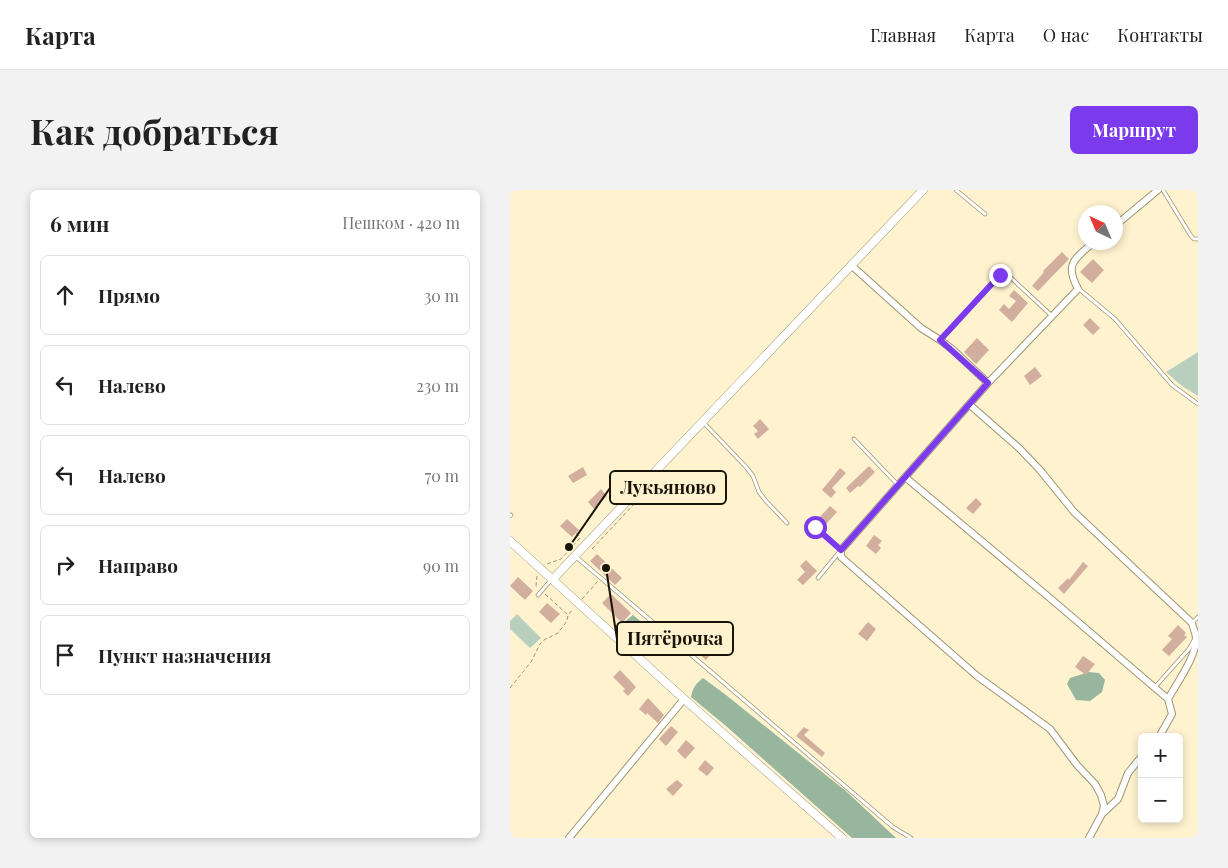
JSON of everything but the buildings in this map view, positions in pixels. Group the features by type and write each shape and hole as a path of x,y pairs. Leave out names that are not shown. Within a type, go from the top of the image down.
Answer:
{"street":[{"path":"553,579 923,190"},
{"path":"1123,219 1158,190"},
{"path":"1085,250 1073,260 1071,266 1072,278 1078,289 988,383 841,550 841,557 976,676 1050,729 1077,765 1095,784 1101,795 1104,806 1102,814 1089,838"},
{"path":"851,266 921,328 940,340 988,383"},
{"path":"970,405 1020,448 1074,512 1192,624 1196,636 1196,644 1189,662 1168,699"},
{"path":"905,477 1168,699 1172,714 1161,733"},
{"path":"510,541 580,601 684,699 842,838"},
{"path":"569,838 684,699"},
{"path":"1102,814 1118,799 1128,773 1138,761"}],"lane":[{"path":"956,190 985,214"},
{"path":"1163,190 1191,236 1194,239 1198,239"},
{"path":"940,340 1000,275 1008,275 1052,316"},
{"path":"1078,289 1115,319 1172,385 1198,404"},
{"path":"702,422 746,467 753,476 759,492 788,523"},
{"path":"854,439 898,485"},
{"path":"815,527 841,550 818,578"},
{"path":"575,555 893,827 911,838"},
{"path":"538,595 553,579"},
{"path":"1192,624 1198,617"},
{"path":"1154,687 1189,649 1196,636"}],"path":[{"path":"576,533 580,538"},
{"path":"510,688 531,662 540,644 558,633 568,621 568,615 602,578"}],"green space":[{"path":"1198,352 1198,396 1182,386 1166,372"},
{"path":"517,614 541,638 530,648 510,629 510,621"},
{"path":"633,615 661,640 658,647 652,650 627,632 623,623"},
{"path":"1089,672 1099,673 1105,680 1102,692 1090,701 1076,700 1067,684 1070,678"},
{"path":"703,678 847,792 896,838 852,838 691,697 695,686"}],"place":[{"name":"Лукьяново","path":"569,547"},
{"name":"Пятёрочка","path":"606,568"}],"route":[{"path":"815,527 841,550 988,383 940,340 1000,275"}]}
